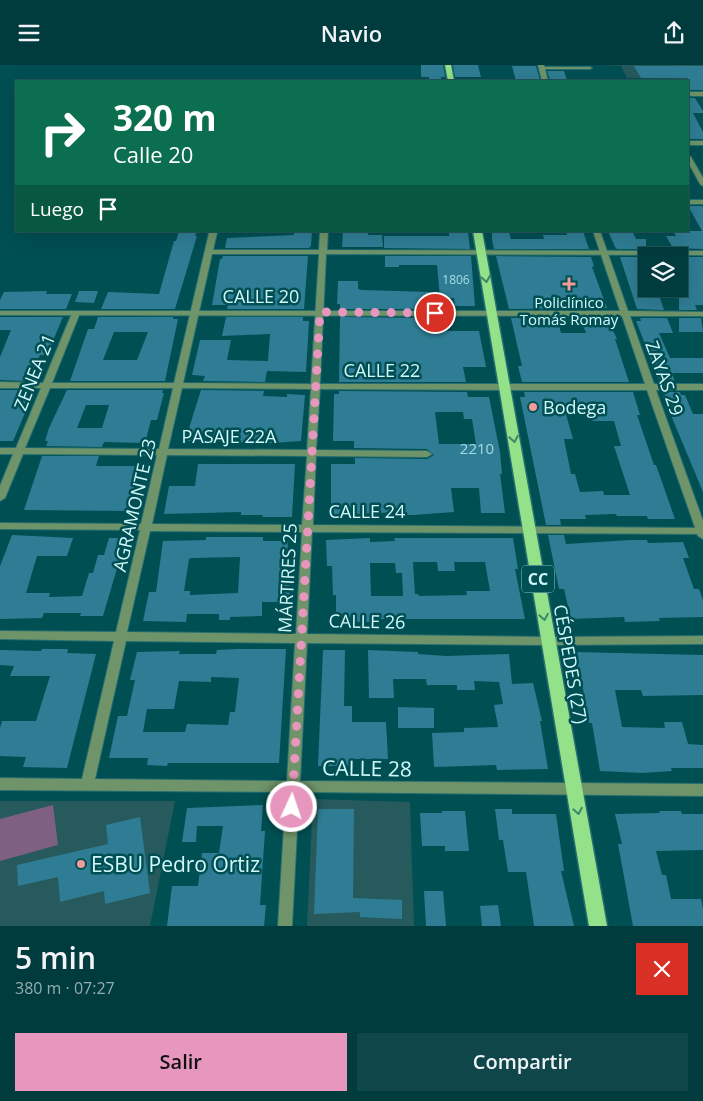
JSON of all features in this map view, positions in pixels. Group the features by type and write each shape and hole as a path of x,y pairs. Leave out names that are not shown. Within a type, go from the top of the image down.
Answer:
{"main road":[{"path":"448,65 451,80"},
{"name":"CÉSPEDES (27)","path":"478,232 598,926"}],"street":[{"path":"542,66 545,80"},
{"path":"689,94 703,94"},
{"path":"689,143 703,143"},
{"path":"689,159 703,185"},
{"path":"689,202 703,202"},
{"name":"MÁRTIRES 25","path":"285,926 324,232"},
{"name":"ZAYAS 29","path":"596,232 702,533"},
{"name":"AGRAMONTE 23","path":"87,785 213,233"},
{"path":"209,252 703,253"},
{"name":"CALLE 20","path":"0,313 703,314"},
{"name":"ZENEA 21","path":"0,498 76,313"},
{"name":"CALLE 22","path":"0,385 703,387"},
{"name":"PASAJE 22A","path":"0,451 427,454"},
{"name":"CALLE 24","path":"0,526 529,529 702,533"},
{"name":"CALLE 26","path":"0,635 548,641 703,640"},
{"name":"CALLE 28","path":"0,783 703,790"}],"lane":[{"path":"542,66 590,68"}],"shaded area":[{"path":"599,65 703,65 703,79 627,78 621,66"},
{"path":"313,799 410,802 414,926 307,926"},
{"name":"ESBU Pedro Ortiz","path":"0,801 175,801 150,926 0,926"},
{"path":"53,805 58,845 0,861 0,819"}],"building":[{"path":"421,65 443,65 445,77 441,77 441,80 429,80 429,77 421,77"},
{"path":"453,65 478,65 481,77 455,77"},
{"path":"512,66 536,66 540,80 516,80"},
{"path":"634,66 703,66 703,90 689,90 688,78 641,78"},
{"path":"547,71 564,71 567,80 550,80"},
{"path":"689,98 695,98 703,111 703,113 693,113 703,132 703,139 689,139"},
{"path":"689,206 702,206 703,249 672,247 666,236 676,236 674,232 702,231"},
{"path":"179,232 197,232 175,309 101,309 108,292 159,294 174,241 176,241"},
{"path":"294,232 312,232 311,246 309,248 225,248 227,238 294,235"},
{"path":"343,232 368,232 368,235 382,235 383,247 342,247"},
{"path":"449,232 468,232 470,249 384,248 384,236 449,236"},
{"path":"492,232 509,232 511,239 544,239 543,235 567,235 566,232 583,232 589,249 494,249 492,240"},
{"path":"608,232 632,232 636,239 646,239 646,247 617,249"},
{"path":"223,256 308,256 304,309 227,309 228,305 212,305 220,259"},
{"path":"385,256 471,256 475,306 455,306 454,298 440,298 437,265 385,267"},
{"path":"496,256 591,257 594,266 592,267 607,308 509,309"},
{"path":"620,257 638,257 638,297 660,297 664,310 637,309"},
{"path":"688,257 703,257 703,305 695,305 697,310 679,310 679,297 688,297"},
{"path":"338,281 358,281 358,289 362,290 431,292 432,305 428,305 429,309 340,309 340,304 337,304"},
{"path":"47,291 46,294 72,294 66,309 0,309 0,300 4,292"},
{"path":"79,291 98,291 94,303 75,302"},
{"path":"0,317 63,317 47,355 40,355 28,381 0,380 0,357 11,330 0,330"},
{"path":"98,317 173,317 173,319 178,319 165,381 70,381 88,329 94,329","holes":["114,332 148,332 137,360 103,360"]},
{"path":"226,317 303,317 303,321 309,321 306,372 267,371 265,382 203,381 205,376 192,375 200,340 231,340 227,360 268,361 270,334 222,336"},
{"path":"340,317 429,318 431,331 479,331 486,367 463,367 466,382 339,382"},
{"path":"511,318 557,318 561,333 586,333 580,318 607,318 617,339 615,339 629,382 522,382 518,366 522,366"},
{"path":"640,318 667,318 673,333 659,333 670,358 703,358 703,373 672,373 675,382 660,382 636,321 641,321"},
{"path":"679,318 701,318 703,332 679,332"},
{"path":"0,390 25,390 23,393 30,393 25,404 29,404 13,441 0,441"},
{"path":"67,390 163,390 162,393 164,393 157,420 151,420 145,443 104,442 102,447 46,446 48,441 45,441","holes":["86,405 109,405 102,428 77,428"]},
{"path":"201,390 264,391 263,396 287,397 287,394 305,395 301,441 272,443 185,441"},
{"path":"339,391 467,392 468,397 489,397 500,452 502,474 500,474 505,513 481,513 479,488 451,488 454,512 413,515 400,515 400,512 331,515 331,464 355,464 355,458 427,459 434,455 427,449 354,448 354,441 333,441 334,394 339,394","holes":["435,412 463,412 464,419 472,419 476,444 439,444"]},
{"path":"524,392 633,392 640,415 637,415 675,519 648,519 647,516 617,516 616,514 585,515 586,519 560,519 561,525 546,525 520,397 525,397","holes":["589,410 592,421 614,421 621,446 614,446 630,495 604,495 603,491 580,492 575,474 571,474 564,439 573,439 565,411"]},
{"path":"664,392 680,392 681,395 685,395 693,414 703,414 703,492 663,396 665,396"},
{"path":"42,456 99,456 96,466 140,466 129,511 24,510"},
{"path":"198,464 295,464 292,517 241,515 241,512 164,514 169,486 195,486"},
{"path":"12,535 73,538 67,556 37,556 26,593 50,593 49,597 82,596 89,573 93,573 98,555 104,555 109,538 126,538 103,616 80,616 81,613 44,613 42,618 0,619 0,566"},
{"path":"548,535 564,535 566,544 630,540 647,540 648,543 683,542 689,558 683,558 694,589 699,589 703,600 703,617 659,618 660,621 625,622 624,617 571,619 564,589 559,589"},
{"path":"206,537 263,537 263,541 288,541 286,572 289,572 290,602 262,602 262,616 230,617 230,620 219,620 219,614 187,614 186,622 143,621 149,592 156,592 163,541 206,540","holes":["240,557 238,593 190,595 190,591 184,591 189,559"]},
{"path":"370,538 370,542 395,541 394,538 513,538 518,569 515,569 525,619 373,619 373,622 356,622 356,617 336,617 336,595 333,595 332,566 327,566 326,540","holes":["413,562 437,562 438,571 455,571 454,562 485,562 490,591 466,591 467,595 419,596 415,594","370,563 395,563 396,573 402,573 403,596 371,596"]},
{"path":"42,649 68,649 67,653 96,654 67,768 23,767 26,757 0,756 0,728 2,721 36,721 50,676 10,676 14,666 0,665 0,650 41,651"},
{"path":"286,649 279,763 168,763 167,766 147,765 148,758 109,758 118,716 127,716 135,680 130,680 137,652 180,651 179,654 216,654 217,650","holes":["211,677 239,678 235,712 230,712 228,725 187,724 185,732 143,732 147,709 174,709 179,681 211,682"]},
{"path":"323,650 345,650 344,706 352,706 352,722 386,722 388,759 351,759 351,766 318,766"},
{"path":"368,650 418,652 418,654 446,656 509,654 512,684 533,683 542,721 540,721 548,769 497,770 496,765 434,767 432,733 464,732 464,728 498,727 494,705 503,704 499,682 474,681 475,690 457,690 457,685 427,685 426,679 393,679 394,698 369,698"},
{"path":"574,652 703,655 703,695 643,696 641,690 615,690 622,727 665,728 664,722 682,722 688,744 703,745 703,768 671,768 672,771 643,773 600,771 592,723 589,723 581,677 579,677"},
{"path":"398,707 434,708 434,728 398,728"},
{"path":"263,805 261,831 265,831 260,905 266,905 264,926 167,926 172,886 198,886 202,853 219,853 223,826 197,826 196,842 182,842 187,808"},
{"path":"318,809 354,809 353,898 402,900 402,919 360,917 360,912 314,914"},
{"path":"495,809 512,809 512,814 556,814 564,871 561,871 574,926 534,926 526,872 508,872 503,840 499,840"},
{"path":"442,811 465,811 469,851 445,851 445,846 422,846 420,813 442,813"},
{"path":"659,811 703,814 703,850 656,851 662,875 666,875 671,899 701,899 703,926 633,926 618,844 622,844 615,814 660,813"},
{"path":"140,817 150,893 105,904 104,891 60,902 58,877 18,886 17,865 108,844 106,825"},
{"path":"424,891 443,891 446,926 426,926"},
{"path":"498,905 501,926 482,926 480,906"}],"place":[{"name":"Policlínico Tomás Romay","path":"569,284"},
{"name":"Bodega","path":"533,407"},
{"name":"ESBU Pedro Ortiz","path":"81,864"}],"route":[{"path":"292,807 320,312 435,313"}]}
